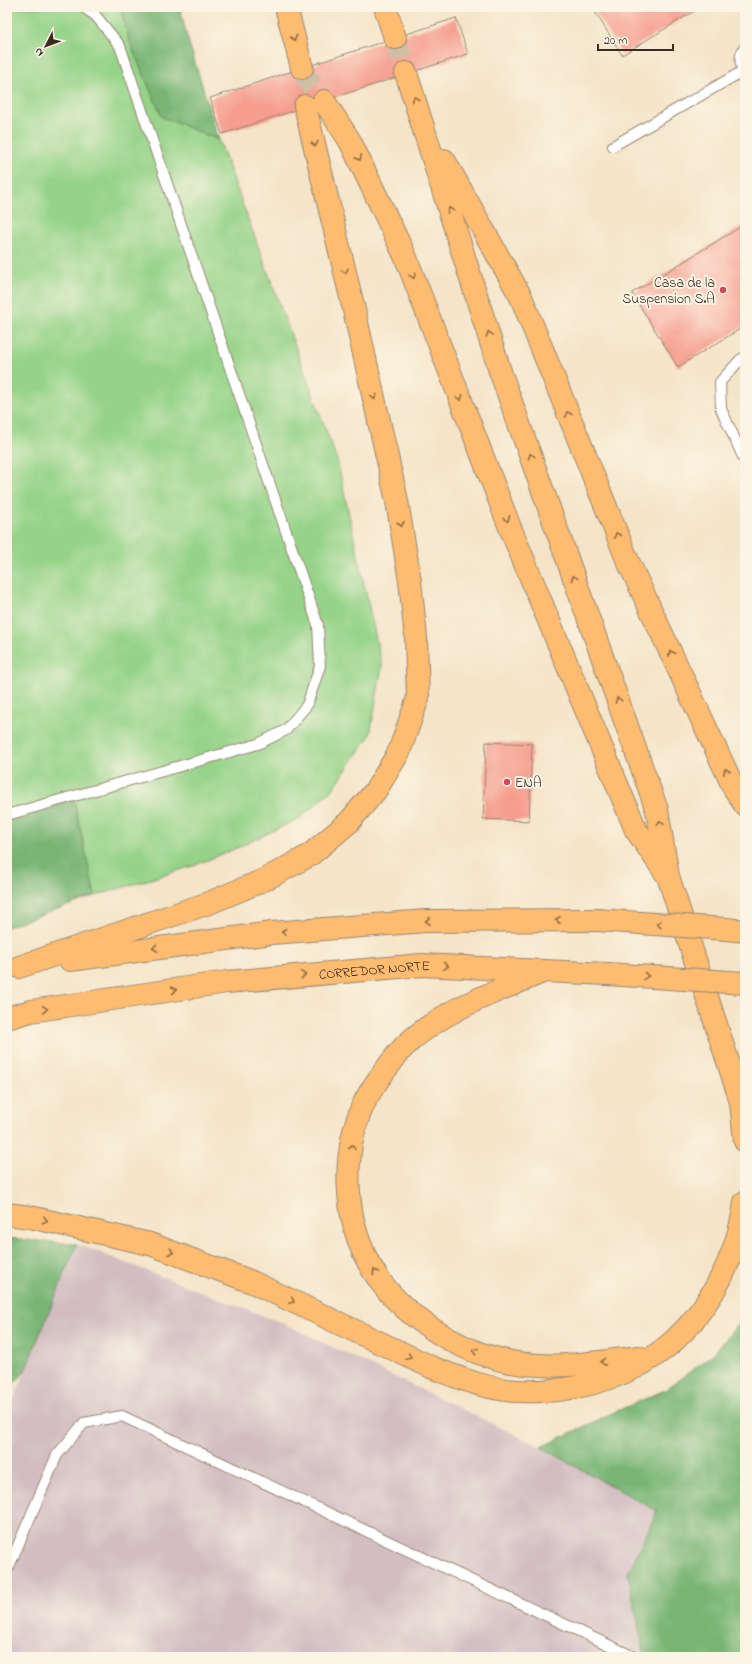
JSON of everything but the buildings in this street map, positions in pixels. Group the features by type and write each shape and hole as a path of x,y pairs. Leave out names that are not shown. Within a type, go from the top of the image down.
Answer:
{"highway":[{"path":"286,7 302,68"},
{"path":"385,7 395,38"},
{"path":"406,74 500,371 657,810 668,876 740,1102 745,1142"},
{"path":"13,968 209,903 264,880 310,855 349,822 376,790 399,752 418,698 416,638 410,581 397,501 355,314 315,104 350,141 406,258 509,525 636,830 668,876"},
{"path":"423,124 521,296 626,559 734,788 745,805"},
{"path":"13,968 272,933 426,921 597,920 735,930"},
{"name":"CORREDOR NORTE","path":"7,1018 31,1011 227,982 422,965 607,974 745,983"},
{"path":"545,971 475,1001 426,1027 407,1044 378,1079 366,1100 351,1148 349,1173 350,1198 355,1227 362,1249 374,1272 389,1292 409,1312 451,1341 477,1352 502,1360 531,1365 558,1366 585,1365 656,1354"},
{"path":"7,1214 30,1217 150,1244 252,1282 431,1367 488,1387 518,1392 545,1391 590,1384 634,1367 656,1354 673,1340 694,1318 711,1295 725,1269 742,1222 745,1202"}],"lane":[{"path":"7,815 258,744 286,730 307,705 320,666 318,625 120,46 96,16 83,7"},
{"path":"613,146 744,72 740,62 741,55 745,47"},
{"path":"745,357 740,360 720,382 721,408 745,461"},
{"path":"7,1571 57,1455 84,1423 122,1416 634,1657"}],"shaded area":[{"path":"77,1244 282,1323 541,1447 657,1511 628,1573 645,1657 7,1657 7,1416"}],"green space":[{"path":"7,7 120,7 130,43 162,117 219,140 337,460 382,666 370,735 333,789 300,818 239,847 193,866 95,896 73,796 7,815"},
{"path":"120,7 180,7 186,33 219,140 162,117 130,43"},
{"path":"73,796 95,896 7,927 7,815"},
{"path":"7,1238 77,1244 24,1373 7,1391"},
{"path":"745,1316 745,1657 645,1657 628,1573 657,1511 541,1447 665,1390 712,1355"}],"tunnel":[{"path":"395,38 406,73"},
{"path":"302,68 307,79 324,101"}],"place":[{"name":"Casa de la Suspension S.A","path":"723,290"},
{"name":"ENA","path":"507,782"}]}
